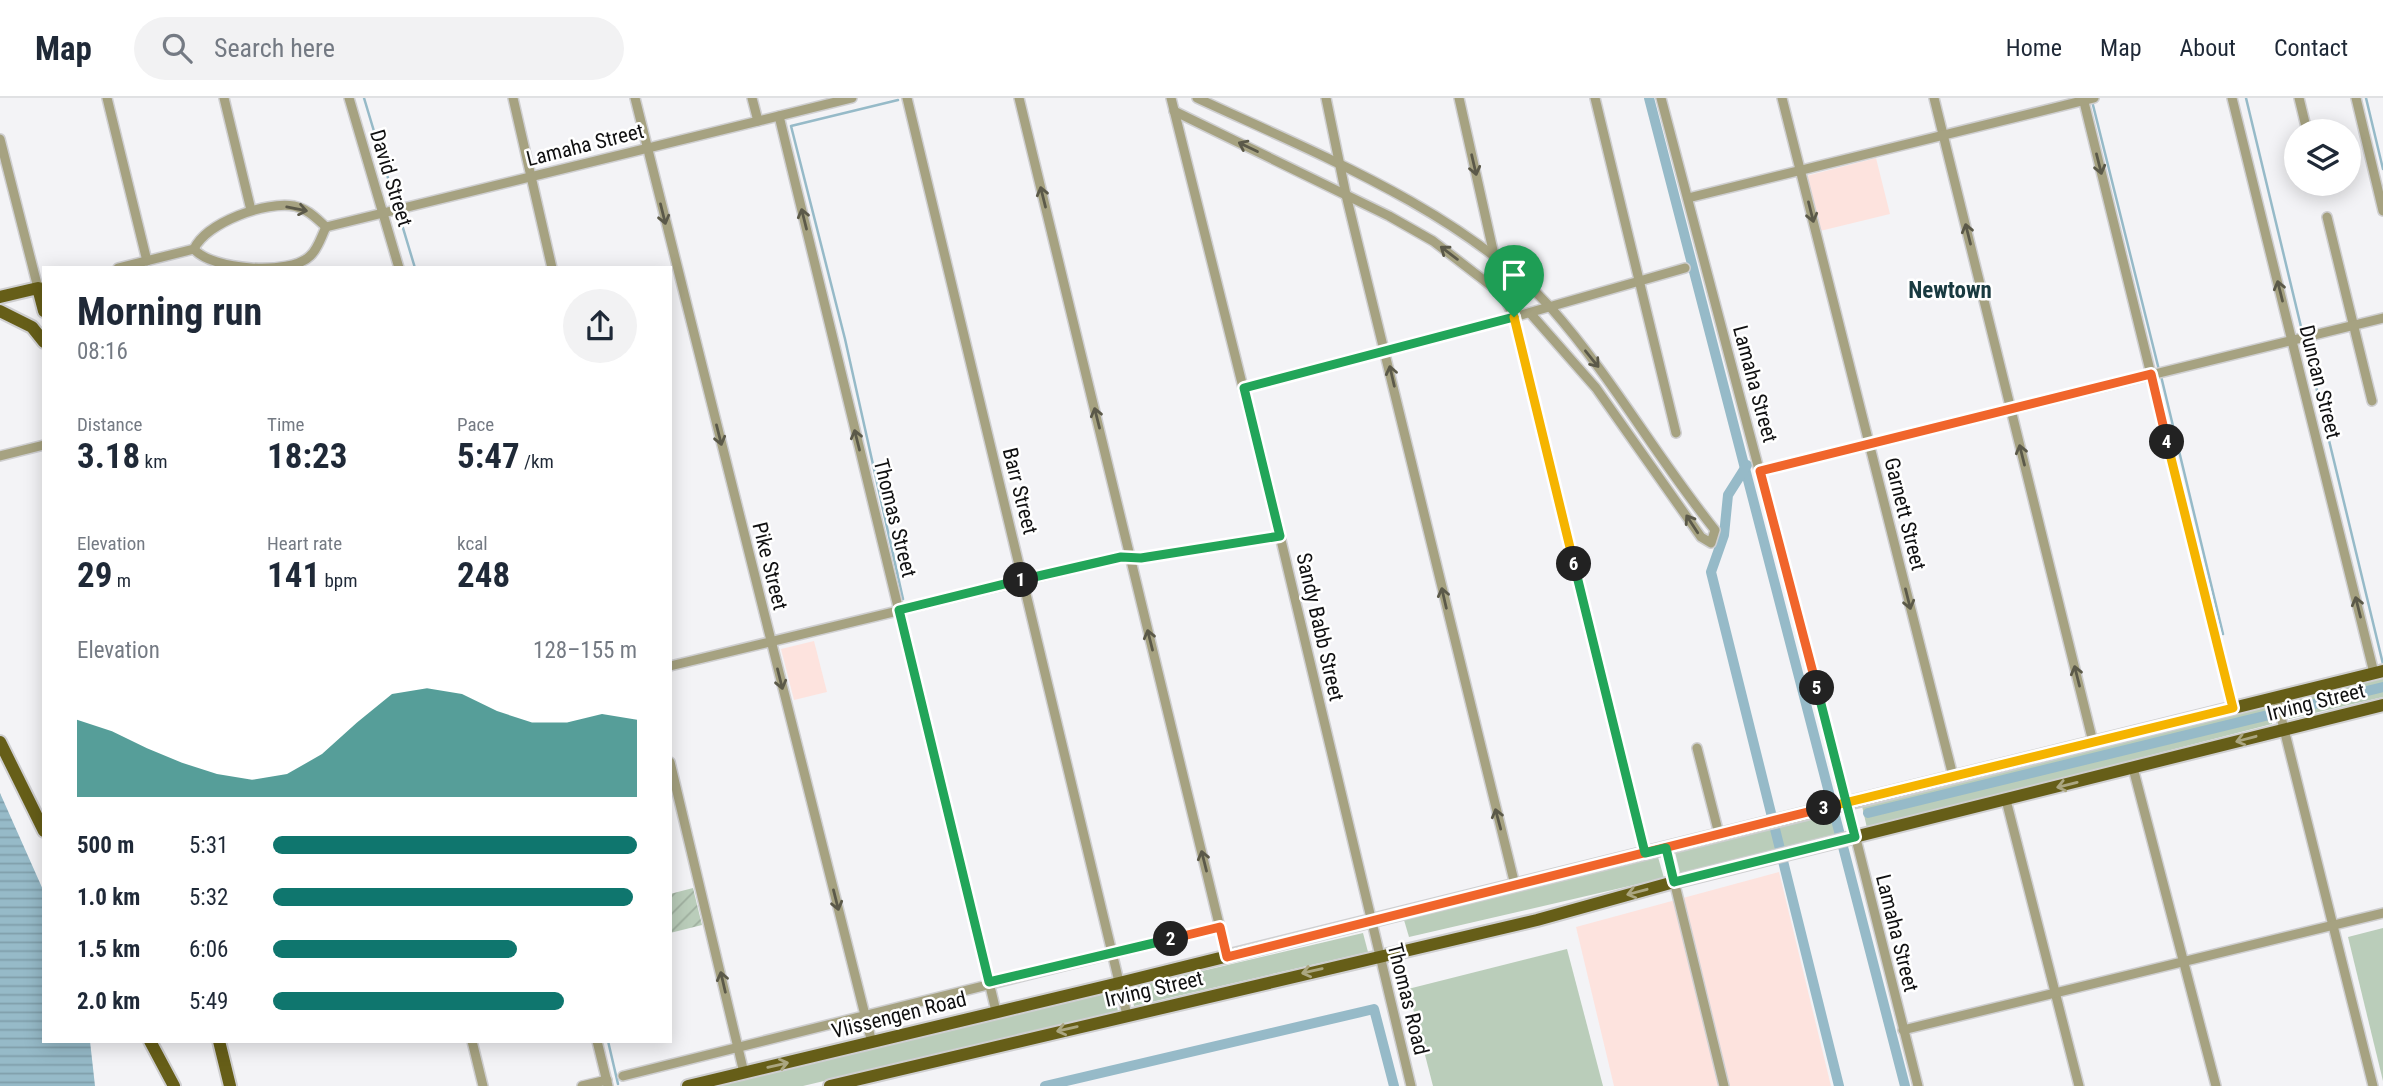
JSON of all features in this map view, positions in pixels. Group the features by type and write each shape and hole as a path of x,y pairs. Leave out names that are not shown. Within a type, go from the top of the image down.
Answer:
{"main road":[{"path":"0,297 41,287"},
{"path":"0,311 32,327 42,340"},
{"name":"Vlissengen Road","path":"688,1086 996,1010 1119,984 2233,708 2277,702 2379,672"},
{"name":"Irving Street","path":"830,1086 1537,920 1674,882 2133,768 2283,726 2383,705"},
{"path":"0,742 42,822"},
{"path":"151,1043 174,1086"},
{"path":"219,1043 230,1086"}],"street":[{"path":"107,98 146,261"},
{"path":"224,98 251,210"},
{"name":"David Street","path":"349,98 398,266"},
{"path":"513,98 552,266"},
{"name":"Pike Street","path":"635,98 872,1042"},
{"path":"752,98 758,121"},
{"name":"Lamaha Street","path":"326,227 852,98"},
{"name":"Barr Street","path":"907,98 1127,1015"},
{"path":"1019,98 1227,957"},
{"name":"Sandy Babb Street","path":"1171,98 1280,536 1370,921"},
{"path":"1197,98 1340,165 1419,206 1495,259 1549,306 1608,378 1715,530 1711,543 1701,537 1596,387 1530,313"},
{"path":"1326,98 1346,195 1515,885"},
{"path":"1458,98 1503,295 1514,317 1645,853"},
{"path":"1595,98 1676,433"},
{"name":"Lamaha Street","path":"1661,98 1847,803 1846,839 1918,1086"},
{"name":"Garnett Street","path":"1782,98 1953,776"},
{"path":"1934,98 2093,742"},
{"path":"1688,198 2094,98"},
{"name":"Duncan Street","path":"2232,98 2379,672"},
{"path":"2299,98 2303,119"},
{"path":"2356,98 2383,211"},
{"path":"2083,99 2233,708"},
{"path":"1174,111 1433,241 1503,295"},
{"name":"Thomas Street","path":"779,116 996,1010"},
{"path":"0,139 41,287"},
{"path":"194,249 199,238 251,210 293,206 308,211 326,227 309,258 284,266"},
{"path":"2328,218 2372,401"},
{"path":"126,266 194,249"},
{"path":"194,249 206,260 221,264 256,266"},
{"path":"1244,388 1530,313 1685,268"},
{"path":"1760,471 2383,318"},
{"path":"1596,387 1608,378"},
{"path":"0,456 42,446"},
{"path":"672,666 1121,557 1280,536"},
{"path":"2277,702 2373,1086"},
{"path":"1697,748 1719,834"},
{"path":"2133,768 2186,961 2216,1086"},
{"path":"672,770 744,1073"},
{"path":"2006,800 2079,1086"},
{"path":"1666,848 1724,1086"},
{"path":"1903,1030 2383,913"},
{"name":"Thomas Road","path":"1370,921 1411,1086"},
{"path":"623,1076 989,982 1220,927"},
{"path":"472,1043 483,1086"},
{"path":"582,1086 607,1083 597,1043"}],"shaded area":[{"path":"1876,158 1890,214 1820,231 1806,176"},
{"path":"814,641 827,692 794,700 781,649"},
{"path":"1779,872 1831,1086 1614,1086 1576,927"}],"green space":[{"path":"2383,678 2383,697 2289,719 2285,702"},
{"path":"2268,706 2272,724 1867,828 1862,806"},
{"path":"1839,812 1843,834 1680,873 1675,852"},
{"path":"1658,857 1664,878 1409,937 1404,920"},
{"path":"693,888 702,925 672,932 672,893"},
{"path":"2383,928 2383,1081 2348,937"},
{"path":"1363,933 1368,952 1134,1006 1130,988"},
{"path":"1567,949 1603,1086 1433,1086 1408,989"},
{"path":"1113,992 1118,1011 803,1086 717,1086"}],"water":[{"path":"0,793 42,888 42,1043 90,1043 95,1086 0,1086"}],"waterway":[{"path":"364,98 414,266"},
{"path":"1649,98 1905,1086"},
{"path":"2246,98 2303,335"},
{"path":"2366,98 2383,169"},
{"path":"898,100 791,126 845,339 903,599"},
{"path":"2092,101 2159,370"},
{"path":"2305,341 2383,664"},
{"path":"2161,376 2223,634"},
{"path":"1747,465 1728,495 1724,535 1711,572 1839,1086"},
{"path":"1868,813 2383,687"},
{"path":"1045,1086 1374,1009 1394,1086"},
{"path":"608,1043 618,1084"}],"district":[{"name":"Newtown","path":"1950,290"}],"route":[{"path":"1514,317 1244,388 1280,536 1141,558 1121,557 899,610 989,982 1220,927 1227,957 1666,848 1783,818 1847,803 2233,708 2151,374 1760,471 1847,803 1855,837 1674,882 1666,848 1645,853 1514,317"}]}
